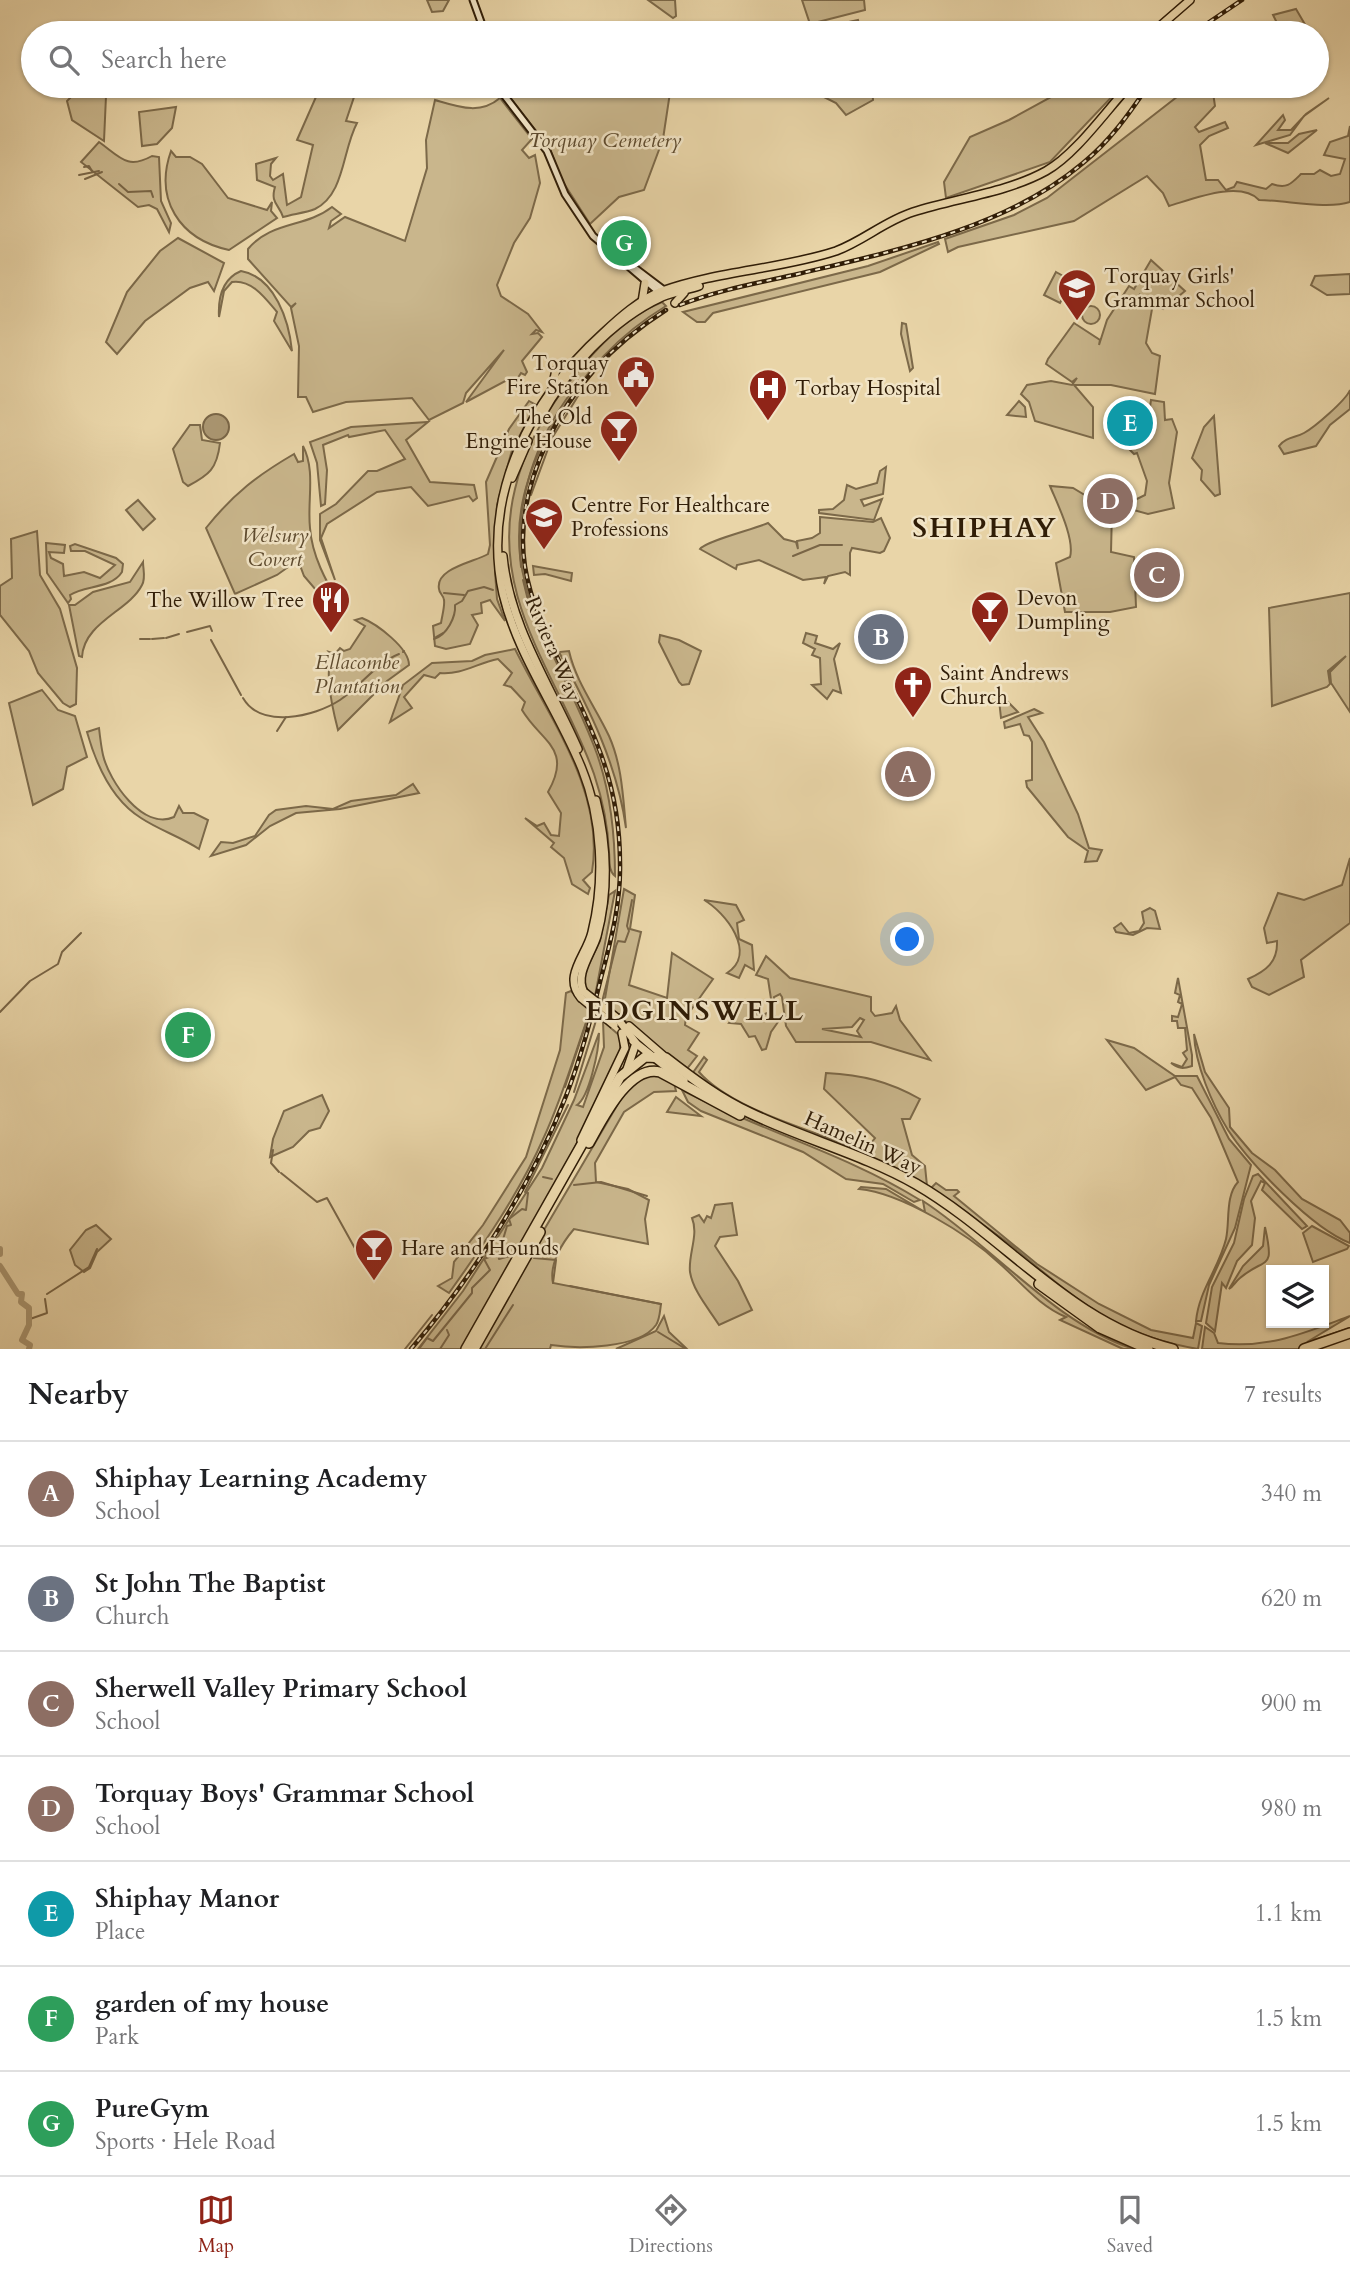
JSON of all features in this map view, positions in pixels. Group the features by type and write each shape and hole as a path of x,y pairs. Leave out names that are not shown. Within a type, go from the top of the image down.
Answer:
{"highway":[{"path":"474,1349 612,1088 627,1069 651,1055 666,1058 678,1076 694,1087"},
{"path":"466,1349 566,1175 633,1077 654,1071 678,1076"},
{"name":"Hamelin Way","path":"694,1087 714,1102 766,1127 863,1164 940,1204 1066,1305 1100,1328 1149,1349"},
{"name":"Hamelin Way","path":"694,1087 753,1115 877,1164 915,1184 966,1216 1087,1312 1122,1332 1173,1349"},
{"path":"1304,1349 1350,1334"},
{"path":"1325,1349 1350,1339"}],"main road":[{"path":"473,0 481,21"},
{"path":"1167,21 1190,0"},
{"path":"506,98 547,151 565,194 586,226 607,251 645,283 664,293 687,290 728,273"},
{"path":"664,293 728,273 834,251 854,244 903,215 1045,172 1066,155 1118,98"},
{"path":"623,263 631,265 664,293"},
{"path":"642,302 645,283"},
{"path":"675,303 687,290"},
{"name":"Riviera Way","path":"575,983 575,968 590,939 598,896 598,842 591,799 582,769 510,616 498,552 500,513 514,458 543,402 585,349 642,302 664,293"},
{"name":"Riviera Way","path":"575,983 596,939 605,894 601,823 587,769 527,642 512,599 504,563 504,519 512,477 543,411 597,345 664,293"},
{"path":"543,402 556,378 556,370"},
{"name":"Riviera Way","path":"513,642 520,648 556,715"},
{"path":"598,896 602,883"},
{"path":"575,983 583,995 636,1043"},
{"path":"576,1159 625,1048 622,1033 615,1022"},
{"path":"615,1022 666,1058"},
{"path":"622,1033 678,1076"},
{"path":"593,1137 627,1069 636,1043"}],"green space":[{"path":"427,0 449,0 443,11 432,12"},
{"path":"648,0 675,0 676,16 673,18"},
{"path":"802,0 864,0 865,10 822,21 809,21"},
{"path":"1296,9 1303,21 1276,21 1273,15"},
{"path":"70,98 106,98 104,141 72,120 67,101"},
{"path":"315,98 354,98 346,121 357,123 338,183 325,202 315,209 283,217 274,200 275,187 257,180 256,164 276,158 271,164 270,176 273,180 283,174 287,205 301,197 313,145 297,140"},
{"path":"500,98 532,139 522,150 529,158 535,155 540,183 530,218 514,243 497,285 501,296 528,314 542,332 536,330 532,334 538,333 542,337 522,361 527,372 525,375 521,373 516,381 507,380 466,402 504,350 466,393 463,403 429,420 412,398 346,402 313,412 306,397 298,397 299,346 291,308 296,303 291,307 248,259 248,249 267,234 322,214 332,207 341,214 331,221 329,228 345,217 405,241 427,168 426,140 435,100 477,108"},
{"name":"Torquay Cemetery","path":"510,98 669,98 663,139 644,190 619,197 590,224 561,179 550,149"},
{"path":"826,98 873,98 846,115 836,103"},
{"path":"1049,98 1111,98 1050,162 946,198 944,182 970,137"},
{"path":"1176,98 1214,98 1215,106 1195,127 1199,132 1225,122 1228,128 1209,136 1200,145 1206,180 1218,180 1226,190 1234,187 1237,182 1266,189 1272,184 1288,185 1301,174 1314,174 1320,170 1331,176 1340,174 1345,159 1324,155 1330,142 1348,136 1350,126 1350,202 1318,205 1259,200 1251,194 1229,191 1169,206 1163,193 1147,176 1074,221 958,247 948,252 945,239 1014,215 1047,198"},
{"path":"176,107 172,128 157,144 142,146 139,112"},
{"path":"1283,115 1285,120 1278,130 1291,130 1304,117 1290,135 1256,145"},
{"path":"1317,130 1288,153 1265,143 1288,143 1299,134"},
{"path":"99,142 118,157 130,162 152,156 159,157 161,201 171,223 169,232 157,209 149,205 138,207 81,162"},
{"path":"171,151 176,157 190,157 202,164 228,198 267,210 272,202 271,211 277,218 229,250 196,237 175,214 169,201 166,185"},
{"path":"178,238 224,263 214,291 208,282 190,288 145,321 117,354 106,342 127,292 160,251"},
{"path":"938,242 939,244 880,272 713,313 705,322 697,322 683,312 868,266"},
{"path":"1151,260 1185,291 1163,309 1139,294 1152,309 1146,343 1152,353 1160,356 1155,394 1111,385 1074,385 1093,407 1093,438 1035,421 1029,402 1021,394 1027,385 1051,381 1072,385 1077,378 1072,382 1046,364 1048,359 1074,323 1100,340 1099,345 1107,320 1129,286 1134,289"},
{"path":"241,271 253,275 271,291 284,314 292,351 274,321 277,312 258,291 246,284 232,282 224,291 219,317 222,290 229,279"},
{"path":"1056,272 1072,281 1060,303 1044,295"},
{"path":"1350,274 1350,294 1327,295 1311,285 1315,276"},
{"path":"662,302 666,306 632,330 602,357 565,405 531,471 521,514 520,553 527,589 540,626 594,746 604,777 613,826 615,876 610,868 606,822 594,774 531,636 519,601 511,566 509,529 515,489 524,461 535,434 558,397 598,349 622,326"},
{"path":"1087,306 1095,306 1100,315 1098,322 1087,324 1082,319 1082,311"},
{"path":"902,323 906,324 913,368 910,371 901,334"},
{"path":"1350,390 1350,409 1330,425 1316,446 1284,454 1279,446 1282,443 1315,425 1337,406"},
{"path":"1151,400 1164,402 1165,420 1172,419 1177,432 1169,483 1174,508 1148,514 1119,506 1112,511 1111,552 1134,557 1136,607 1110,612 1065,612 1056,563 1070,557 1071,549 1064,521 1050,486 1073,488 1093,500 1114,497 1129,503 1145,495 1147,481 1137,453 1134,454 1128,448 1140,446 1142,440 1145,441"},
{"path":"529,401 536,405 512,450 497,505 495,572 497,599 505,621 490,600 481,603 482,613 472,615 478,625 470,644 446,649 435,646 433,626 441,623 444,605 439,582 449,571 488,554 490,545 486,482 509,429"},
{"path":"1019,401 1025,407 1026,417 1007,415"},
{"path":"1214,416 1220,494 1215,496 1201,480 1202,470 1192,458 1204,427"},
{"path":"428,422 406,440 430,482 474,485 477,498 473,501 469,496 428,506 411,487 377,492 327,524 321,538 335,580 320,540 320,514 336,504 368,471 377,471 405,459 385,430 349,437 348,435 323,445 327,470 325,504 321,506 317,463 310,442 351,427"},
{"path":"190,425 200,425 202,440 220,443 217,459 211,470 188,486 183,482 173,449"},
{"name":"Welsury Covert","path":"303,446 309,466 311,538 325,577 340,605 331,616 334,611 304,576 298,560 277,575 235,594 206,528 237,495 269,470 294,454 298,462 303,461"},
{"path":"886,467 883,494 861,500 864,506 882,499 874,520 819,513 819,510 833,509 844,500 847,485 856,489 877,483 880,471"},
{"path":"138,500 155,519 143,530 126,510"},
{"path":"820,517 873,522 881,518 890,538 884,551 880,553 852,548 850,575 845,572 828,576 824,584 826,577 803,580 759,560 737,565 736,569 700,549 711,542 768,523 784,539 796,542 798,549 797,541 820,533"},
{"path":"37,531 40,575 60,609 77,668 76,704 70,707 63,703 38,673 29,651 0,615 0,586 12,578 11,539"},
{"path":"46,543 65,545 64,553 49,552 51,558 63,564 64,576 84,572 100,578 115,565 85,551 71,551 70,546 75,544 116,558 123,564 122,572 105,584 70,595 68,603 47,573"},
{"path":"143,562 144,576 136,594 98,626 90,635 82,657 79,656 69,605 75,605 93,592 130,582"},
{"path":"533,566 572,573 571,581 545,574 534,575"},
{"path":"1350,593 1350,712 1331,683 1330,672 1346,656 1328,671 1330,684 1327,687 1272,706 1269,608"},
{"name":"Ellacombe Plantation","path":"362,618 376,625 398,644 408,658 409,665 387,681 338,730 330,690 329,671 332,656 329,652 335,654 340,648 344,651 350,649 365,626 355,620"},
{"path":"806,633 817,636 815,643 833,649 840,643 834,659 841,693 833,690 827,699 812,685 821,684 820,658 812,655 815,649 803,643"},
{"path":"660,635 679,640 701,651 689,684 682,685 679,682 659,642"},
{"path":"515,649 558,729 582,784 594,842 592,872 583,880 590,888 588,894 572,884 564,858 551,847 554,843 525,818 537,826 544,823 551,835 559,836 561,813 548,792 555,777 556,755 552,746 522,710 525,702 511,687 504,685 512,673 498,659 455,672 440,673 435,678 424,675 404,697 412,708 390,722 403,685 432,663 472,661 485,655"},
{"path":"569,651 581,684 604,726 617,758 626,828 609,759 559,652"},
{"path":"42,690 58,710 75,716 87,757 67,767 63,789 33,805 9,703"},
{"path":"1003,697 1018,712 1001,718 999,700"},
{"path":"1034,709 1042,713 1028,717 1044,742 1078,814 1089,848 1102,850 1097,861 1085,862 1088,851 1068,837 1027,787 1026,781 1032,780 1032,742 1029,736 1024,735 1020,724 1005,728 1004,722"},
{"path":"99,728 103,755 112,778 139,810 151,817 162,819 174,817 179,806 183,813 194,813 208,820 199,849 148,822 122,801 100,769 87,732"},
{"path":"413,784 419,793 340,809 296,813 270,826 246,845 211,856 221,842 233,843 255,836 269,815 276,810 306,806 333,809 351,801 396,795"},
{"path":"1350,858 1350,923 1301,960 1304,977 1269,995 1252,987 1248,979 1270,965 1277,948 1277,941 1267,943 1264,928 1278,893 1304,900 1342,885"},
{"path":"624,889 635,895 630,929 641,932 629,985 667,998 672,953 713,979 686,1017 685,1025 699,1033 688,1050 697,1056 686,1070 604,1004"},
{"path":"615,891 595,996 585,988 583,976 600,941 609,895"},
{"path":"704,900 736,905 744,920 737,923 739,939 752,945 754,970 745,965 739,978 727,973 736,965 739,944 729,923"},
{"path":"1150,908 1155,911 1160,929 1147,928 1133,935 1116,932 1114,928 1121,923 1129,933 1139,931 1144,923 1142,912"},
{"path":"766,956 790,978 871,997 871,1011 875,1016 892,1013 896,1006 900,1020 930,1060 871,1042 796,1042 786,1026 782,997 780,994 774,997 774,1001 771,999 768,979 756,975","holes":["860,1018 864,1020 857,1031 861,1037 822,1029 852,1027"]},
{"path":"1178,978 1192,1055 1192,1066 1184,1068 1171,1063 1182,1067 1187,1059 1183,1053 1187,1050 1185,1028 1178,1028 1177,1021 1172,1021 1172,1016 1178,1017 1182,1004 1178,1002 1180,995 1175,993"},
{"path":"571,991 590,1011 551,1122 513,1198 449,1293 438,1286 452,1278 454,1262 483,1225 526,1157 560,1050 566,993"},
{"path":"745,1001 760,1016 772,1011 778,1022 771,1032 766,1049 762,1050 755,1036 749,1037 741,1024 729,1023"},
{"path":"603,1021 620,1036 620,1052 568,1162 464,1349 418,1349 463,1291 542,1168 574,1100 599,1033 595,1062 586,1093 577,1105 583,1107 604,1047"},
{"path":"1194,1034 1205,1072 1229,1108 1230,1127 1252,1153 1275,1170 1302,1199 1340,1220 1350,1233 1350,1243 1335,1236 1301,1210 1238,1144 1222,1120 1205,1084 1197,1058"},
{"path":"1107,1040 1134,1048 1175,1076 1197,1076 1229,1139 1251,1165 1235,1228 1209,1285 1201,1321 1196,1321 1198,1310 1223,1250 1231,1194 1238,1182 1211,1118 1192,1088 1181,1085 1175,1077 1146,1090"},
{"path":"704,1057 707,1060 699,1072 732,1098 753,1109 864,1152 875,1138 824,1089 826,1073 874,1080 920,1099 910,1119 902,1119 912,1155 925,1166 927,1186 747,1109 692,1074"},
{"path":"657,1074 674,1083 676,1091 654,1092 624,1112 595,1163 596,1182 628,1189 649,1200 645,1219 648,1244 574,1229 558,1254 552,1276 553,1283 661,1304 656,1325 636,1339 607,1345 551,1345 550,1349 474,1349 625,1092 637,1077"},
{"path":"682,1090 862,1169 920,1200 914,1202 883,1184 846,1179 803,1152 701,1111 688,1102"},
{"path":"322,1095 329,1111 320,1128 309,1131 293,1147 270,1157 273,1139 284,1111"},
{"path":"676,1097 701,1116 667,1112"},
{"path":"1258,1174 1307,1226 1302,1229 1262,1190 1265,1183 1261,1181 1251,1201 1255,1218 1252,1245 1237,1261 1226,1288 1222,1283 1215,1331 1206,1323 1212,1287 1234,1243 1244,1199 1253,1176"},
{"path":"936,1183 946,1190 957,1190 959,1192 954,1196 1037,1264 1099,1304 1151,1330 1193,1338 1196,1323 1202,1326 1198,1349 1142,1334 1097,1312 993,1232 930,1189"},
{"path":"859,1189 886,1189 925,1212 923,1201 974,1239 1052,1304 1106,1338 1134,1349 1123,1349 1060,1320 1066,1317 1039,1300 971,1240 914,1207 895,1198"},
{"path":"732,1203 737,1235 720,1237 715,1246 738,1281 752,1310 719,1325 698,1293 690,1272 694,1231 692,1218 699,1215 704,1222 707,1216 711,1218 715,1205"},
{"path":"96,1225 111,1239 97,1252 90,1268 84,1272 75,1265 70,1250 86,1230"},
{"path":"1312,1226 1349,1246 1313,1262 1303,1233"},
{"path":"1265,1227 1269,1251 1266,1261 1249,1271 1229,1289 1243,1266 1263,1246"},
{"path":"664,1316 669,1332 687,1349 616,1349 656,1331"},
{"path":"1350,1316 1307,1342 1350,1328 1350,1331 1299,1349 1202,1349 1205,1327 1214,1333 1218,1343 1254,1344 1317,1328 1329,1328 1329,1324"}],"shaded area":[{"path":"216,414 225,418 229,427 225,436 216,440 207,436 203,427 207,418"}],"waterway":[{"path":"84,167 89,166 92,171"},
{"path":"79,175 99,171"},
{"path":"85,179 102,172"},
{"path":"119,184 128,192 151,191 153,197"},
{"path":"531,495 552,438 583,388"},
{"path":"521,567 521,520 530,474 548,430 573,390"},
{"path":"793,556 820,545 842,545"},
{"path":"523,580 531,612"},
{"path":"434,639 447,630 455,605 462,601 468,591 484,587 493,590"},
{"path":"444,593 464,595"},
{"path":"538,612 551,637"},
{"path":"187,632 210,626 212,631"},
{"path":"436,637 443,633"},
{"path":"166,638 179,634"},
{"path":"152,639 164,638"},
{"path":"140,639 150,639"},
{"path":"211,640 241,695"},
{"path":"243,698 251,708 262,714 275,717 303,715 340,700 383,663 399,654"},
{"path":"277,731 286,717"},
{"path":"602,1002 616,946 618,941 625,942 629,931 627,926 632,900"},
{"path":"0,1012 30,981 58,964 62,952 81,933"},
{"path":"565,1087 590,1012"},
{"path":"574,1092 598,1014"},
{"path":"419,1349 427,1338 433,1341 472,1293 472,1288 490,1270 484,1259 499,1253 507,1226 511,1225 509,1219 522,1209 526,1210 528,1193 525,1192 568,1105"},
{"path":"273,1150 271,1163 279,1172"},
{"path":"281,1173 317,1202 327,1198 357,1252"},
{"path":"543,1177 552,1179"},
{"path":"574,1185 601,1182 647,1196"},
{"path":"0,1249 0,1254"},
{"path":"47,1294 89,1267 97,1249"},
{"path":"498,1254 499,1259 513,1255"},
{"path":"534,1258 556,1260 553,1283"},
{"path":"0,1266 18,1294 22,1294 21,1302 29,1308 29,1325 22,1340 30,1345 29,1349"},
{"path":"570,1286 661,1304"},
{"path":"30,1319 47,1313 45,1299"},
{"path":"485,1349 513,1305"},
{"path":"405,1349 432,1315"},
{"path":"440,1349 449,1335 447,1330"},
{"path":"658,1332 686,1349"}],"railway":[{"path":"1211,21 1242,0"},
{"path":"680,305 723,291 910,246 984,221 1019,205 1083,163 1119,127 1140,98"},
{"path":"411,1349 478,1260 536,1163 576,1067 608,950 620,878 619,833 614,802 597,744 533,598 525,564 523,527 530,487 547,442 569,402 612,351 666,310"}],"place":[{"name":"PureGym","path":"624,243"},
{"name":"Torquay Girls' Grammar School","path":"1077,322"},
{"name":"Torquay Fire Station","path":"636,409"},
{"name":"Torbay Hospital","path":"768,422"},
{"name":"Shiphay Manor","path":"1130,423"},
{"name":"The Old Engine House","path":"619,463"},
{"name":"Torquay Boys' Grammar School","path":"1110,501"},
{"name":"Centre For Healthcare Professions","path":"544,551"},
{"name":"Sherwell Valley Primary School","path":"1157,575"},
{"name":"The Willow Tree","path":"331,634"},
{"name":"St John The Baptist","path":"881,637"},
{"name":"Devon Dumpling","path":"990,644"},
{"name":"Saint Andrews Church","path":"913,719"},
{"name":"Shiphay Learning Academy","path":"908,774"},
{"name":"garden of my house","path":"188,1035"},
{"name":"Hare and Hounds","path":"374,1282"}],"district":[{"name":"SHIPHAY","path":"985,528"},
{"name":"EDGINSWELL","path":"695,1011"}]}
